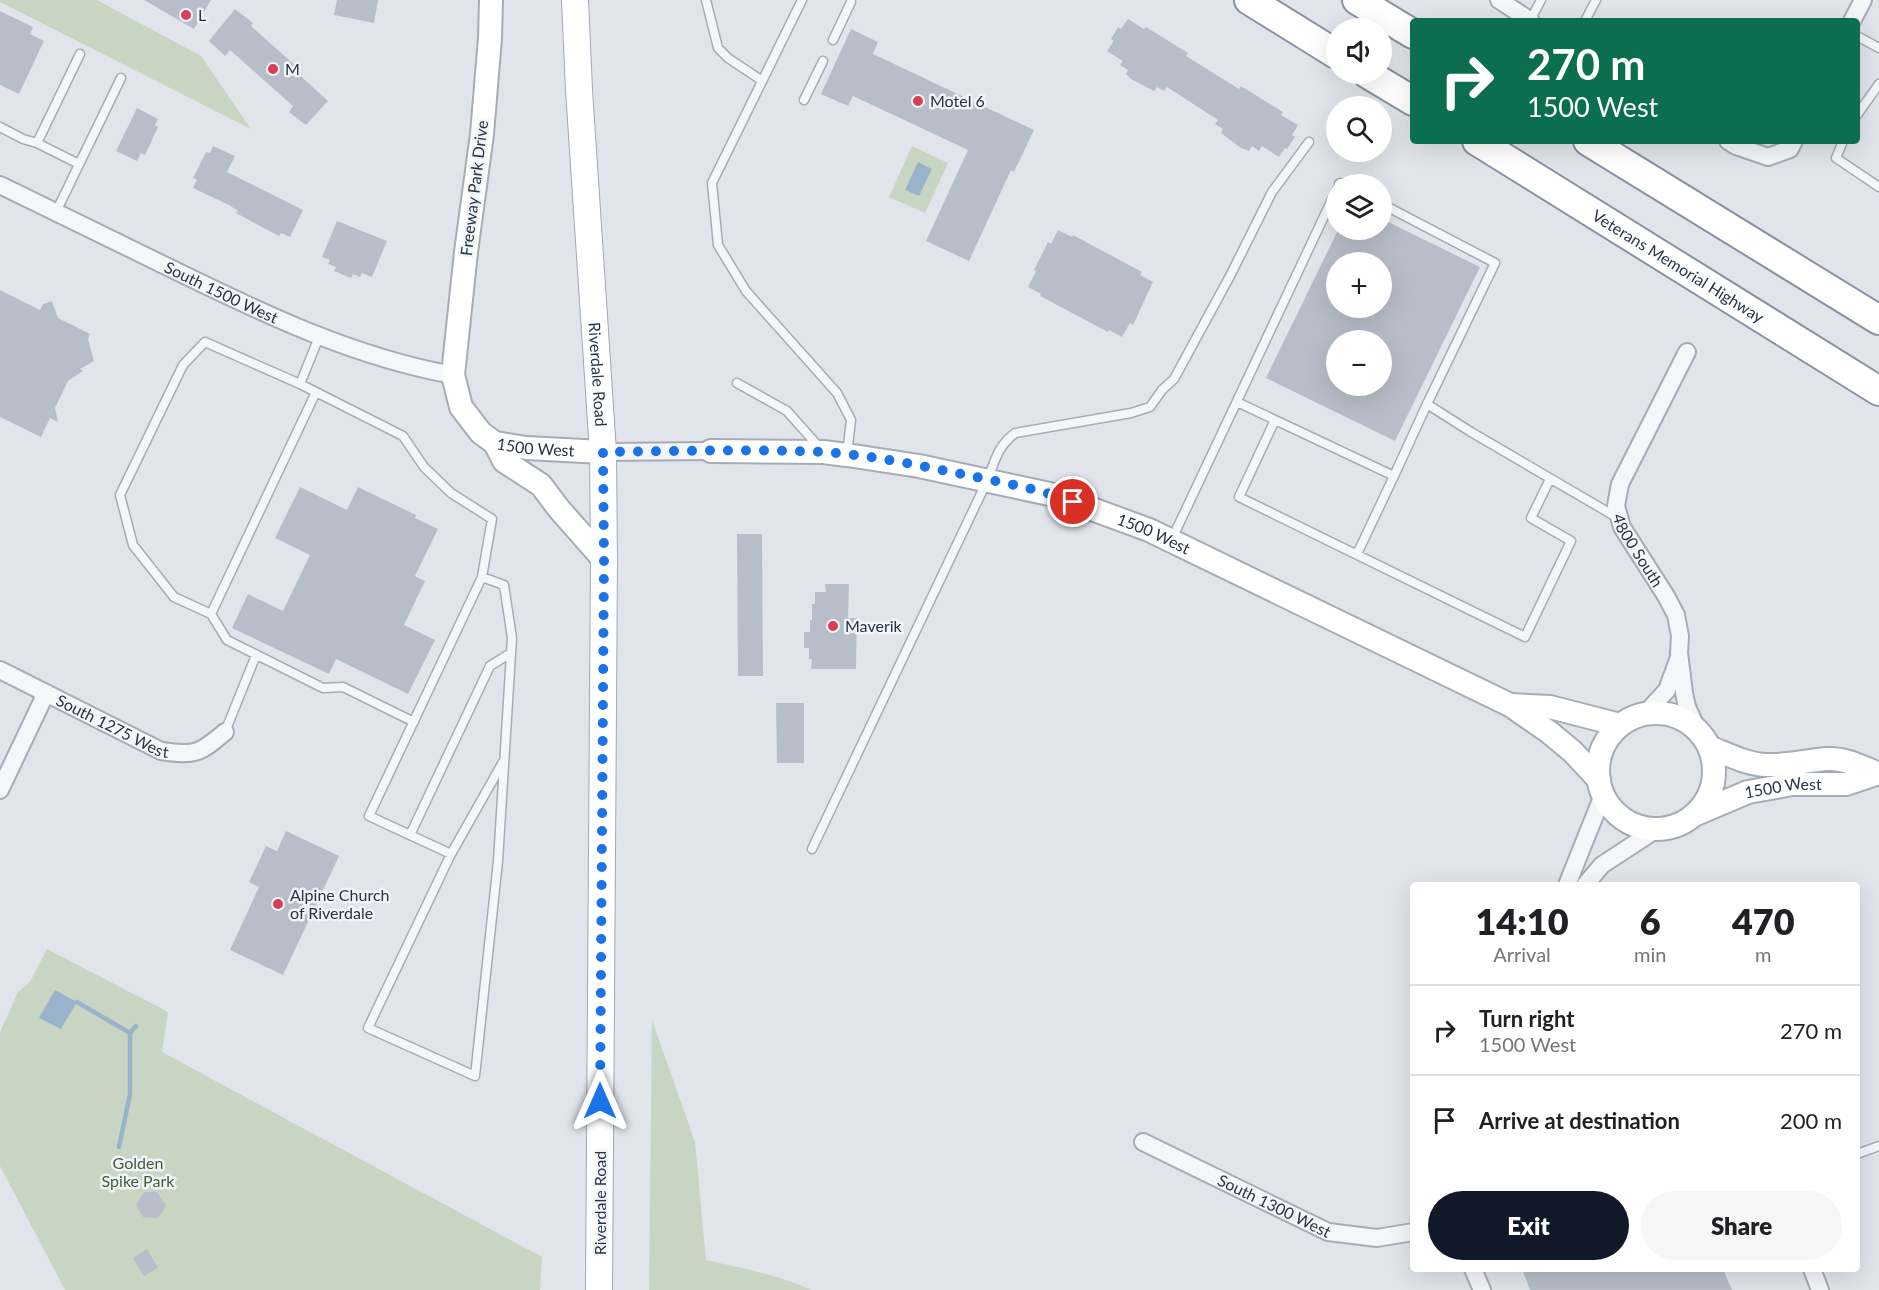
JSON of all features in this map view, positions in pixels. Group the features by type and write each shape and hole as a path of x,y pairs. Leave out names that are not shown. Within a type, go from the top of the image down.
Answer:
{"highway":[{"path":"1249,0 1326,48"},
{"path":"1357,0 1410,32"},
{"path":"1385,84 1410,99"},
{"name":"Veterans Memorial Highway","path":"1482,144 1879,391"},
{"path":"1593,144 1879,320"}],"main road":[{"name":"Riverdale Road","path":"575,0 603,452 599,1290"}],"street":[{"name":"Freeway Park Drive","path":"453,375 482,134 491,0"},
{"path":"1499,0 1526,18"},
{"path":"1854,18 1863,0"},
{"path":"1733,144 1768,156 1792,145"},
{"name":"South 1500 West","path":"0,185 226,296 319,337 381,359 453,375"},
{"name":"4800 South","path":"1645,714 1667,690 1674,675 1680,636 1676,615 1622,527 1616,506 1620,484 1687,352"},
{"name":"1500 West","path":"453,375 461,407 481,433 495,443 526,448 603,452 711,451 847,454 919,466 1054,495 1149,530 1510,705 1573,752 1601,788"},
{"path":"495,443 504,460 541,485 604,560"},
{"name":"4800 South","path":"1679,653 1687,707 1703,739"},
{"name":"South 1275 West","path":"0,670 161,751 181,754 203,751 225,732"},
{"path":"0,790 46,693"},
{"name":"1500 West","path":"1510,705 1550,707 1620,725"},
{"path":"1665,713 1683,719 1703,739 1714,766 1712,784 1705,802 1692,816 1675,825 1657,829 1640,827 1625,820 1612,809 1601,788 1598,765 1602,750 1620,725 1645,714 1665,713"},
{"name":"1500 West","path":"1703,739 1737,758 1765,766 1829,759 1853,763 1878,774"},
{"name":"1500 West","path":"1692,816 1748,792 1793,784 1846,784 1878,774"},
{"path":"1568,882 1601,788"},
{"path":"1588,882 1602,865 1657,829"},
{"name":"South 1300 West","path":"1143,1142 1328,1232 1377,1238 1410,1232"},
{"path":"1474,1272 1482,1290"},
{"path":"1813,1272 1820,1290"}],"lane":[{"path":"706,0 718,48 728,58 761,80"},
{"path":"802,0 712,183 718,245 746,291 837,393 851,420 847,454"},
{"path":"1532,18 1541,0"},
{"path":"1587,18 1596,0"},
{"path":"833,40 851,2"},
{"path":"1860,38 1879,48"},
{"path":"37,143 80,54"},
{"path":"804,100 823,61"},
{"path":"56,212 121,78"},
{"path":"1860,111 1879,84"},
{"path":"0,127 79,164"},
{"path":"812,849 988,480 998,451 1005,441 1015,433 1131,413 1150,407 1162,390 1174,379 1272,192 1309,142"},
{"path":"1842,144 1836,159 1879,187"},
{"path":"1357,554 1495,262 1392,209"},
{"path":"1171,541 1326,212"},
{"path":"300,384 319,337"},
{"path":"414,722 343,687 323,688 227,640 211,614 174,597 133,545 120,495 183,365 205,342 300,384 403,436 424,467 451,493 492,519 482,577 414,722 369,816 451,854"},
{"path":"738,383 787,411 823,452"},
{"path":"211,614 316,392"},
{"path":"1237,402 1394,476"},
{"path":"1427,404 1620,519"},
{"path":"1275,420 1239,497 1525,637 1571,541 1531,518 1550,479"},
{"path":"482,577 504,585 512,653 505,759 498,861 475,1076 369,1029 451,854 505,759"},
{"path":"410,835 490,666 512,653"},
{"path":"225,732 256,655"},
{"path":"1860,1153 1879,1146"}],"green space":[{"path":"0,0 97,0 201,56 251,129 0,2"},
{"path":"912,146 948,163 925,213 889,197"},
{"name":"Golden Spike Park","path":"47,949 168,1012 162,1052 542,1257 540,1290 65,1290 0,1166 0,1032 18,992 30,982"},
{"path":"652,1020 695,1142 706,1260 773,1276 812,1290 649,1290"}],"water":[{"path":"918,162 932,169 919,196 905,190"},
{"path":"55,990 77,1002 61,1029 39,1018"}],"building":[{"name":"L","path":"144,0 211,0 194,29"},
{"path":"337,0 378,0 374,23 334,15"},
{"name":"M","path":"235,9 253,23 251,26 297,67 294,70 328,101 306,125 289,112 293,106 230,50 225,56 209,41"},
{"path":"0,11 33,27 30,34 44,41 19,94 0,85"},
{"path":"1128,19 1144,29 1146,27 1188,53 1186,56 1239,89 1241,86 1283,112 1281,115 1298,125 1292,135 1295,137 1287,149 1285,148 1279,157 1262,146 1259,151 1252,146 1249,151 1241,148 1221,133 1223,129 1215,124 1218,120 1167,87 1164,91 1157,87 1154,91 1131,79 1126,74 1128,70 1120,65 1123,61 1107,51 1114,41 1111,39 1118,27 1121,29"},
{"name":"Motel 6","path":"851,29 878,42 873,54 1034,130 1014,172 1011,170 969,261 926,241 968,150 853,96 848,106 821,94"},
{"path":"137,108 158,119 155,125 158,127 145,155 141,153 137,161 116,151"},
{"path":"213,146 235,156 227,172 303,210 290,237 281,233 279,236 236,213 238,211 229,205 193,188 197,180 193,178 206,152 210,153"},
{"path":"337,221 387,241 372,277 362,273 360,277 353,274 351,278 334,271 336,267 328,264 330,260 322,257"},
{"path":"1392,224 1480,267 1395,441 1266,378 1326,255 1326,318 1392,318 1392,252 1327,252 1333,240 1392,240"},
{"path":"1058,230 1072,237 1073,235 1142,272 1140,275 1153,282 1133,325 1130,323 1122,337 1040,296 1041,294 1028,287 1048,242 1051,244"},
{"path":"0,290 40,310 43,304 52,301 58,318 90,334 88,339 94,361 80,369 83,371 68,381 55,408 58,422 50,418 41,437 0,417"},
{"path":"300,487 347,510 358,487 416,515 415,518 438,529 415,576 425,581 404,625 435,640 408,694 336,659 329,674 232,628 248,594 283,611 310,555 275,538"},
{"path":"737,534 762,534 763,676 738,676"},
{"name":"Maverik","path":"825,584 849,584 848,618 857,618 856,669 811,669 812,659 809,659 809,648 804,648 804,632 810,632 815,592 826,592"},
{"path":"776,703 804,703 804,763 777,763"},
{"path":"286,831 339,856 283,975 230,950 259,887 249,882 266,846 277,851"},
{"path":"144,1192 157,1192 166,1206 158,1218 143,1217 136,1205"},
{"path":"147,1249 158,1268 144,1276 133,1258"},
{"path":"1523,1272 1724,1272 1732,1290 1530,1290"}],"waterway":[{"path":"77,1002 130,1033"},
{"path":"119,1147 130,1094 130,1033 136,1026"}],"place":[{"name":"L","path":"186,15"},
{"name":"M","path":"273,69"},
{"name":"Motel 6","path":"918,101"},
{"name":"Maverik","path":"833,626"},
{"name":"Alpine Church of Riverdale","path":"278,904"}],"route":[{"path":"600,1101 603,452 711,451 847,454 988,480 1054,495 1073,502"}]}
